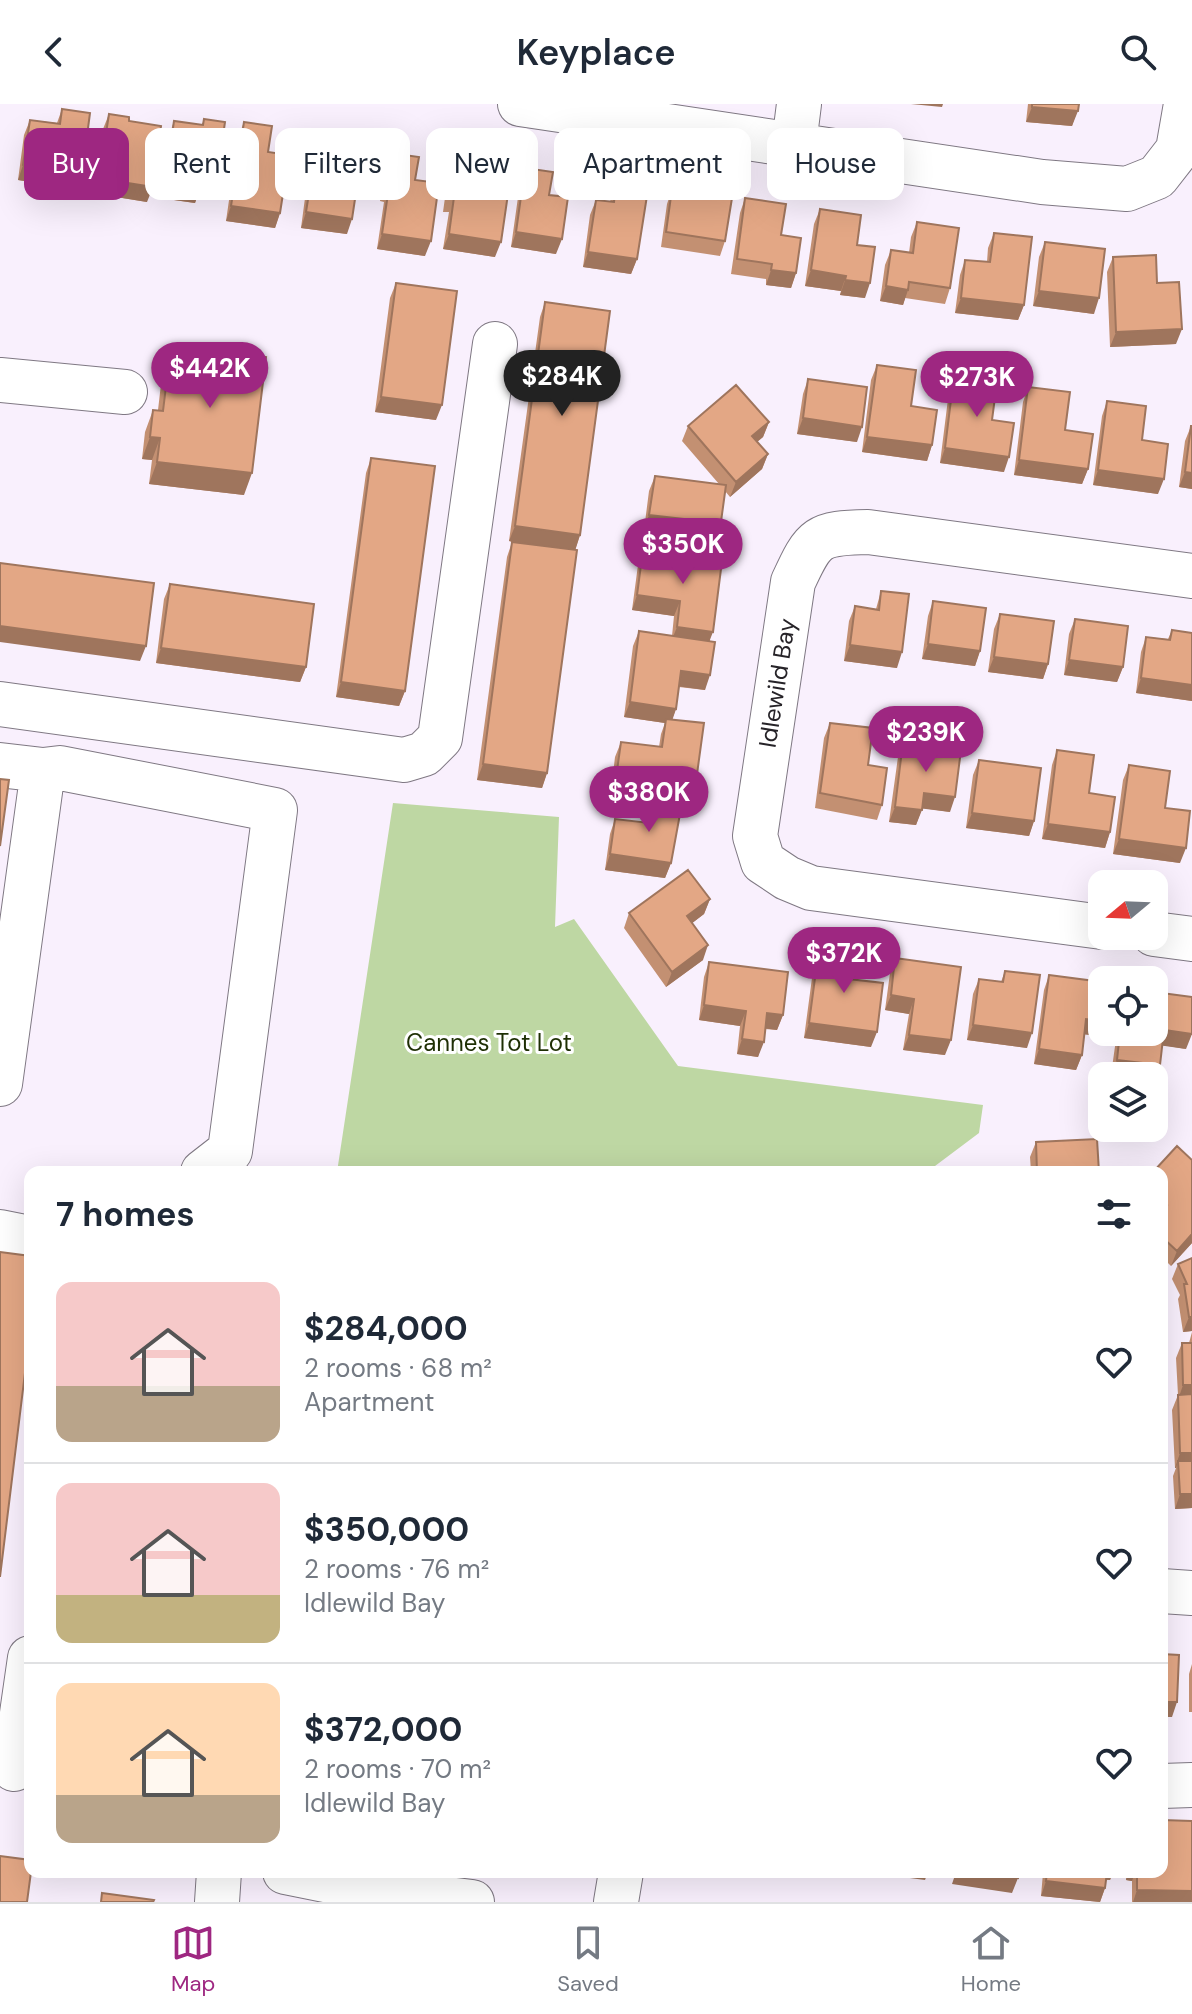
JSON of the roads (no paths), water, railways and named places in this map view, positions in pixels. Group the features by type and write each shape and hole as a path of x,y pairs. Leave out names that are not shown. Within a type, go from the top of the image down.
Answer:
{"street":[{"path":"520,104 797,124 1042,182 1127,189 1157,177 1178,150 1186,104"},
{"path":"0,704 404,760 424,754 440,738 495,344"},
{"path":"0,380 125,392"},
{"name":"Idlewild Bay","path":"1088,925 811,888 787,878 763,862 755,836 793,582 807,552 829,533 868,532 1192,576"},
{"path":"0,765 43,770 60,768 275,810 230,1151 211,1166"},
{"path":"0,1084 43,770"},
{"path":"1168,936 1192,939"},
{"path":"0,1232 24,1237"},
{"path":"1168,1591 1192,1593"},
{"path":"15,1769 24,1702"},
{"path":"1168,1786 1192,1785"},
{"path":"217,1902 219,1878"},
{"path":"315,1878 375,1890 472,1902"},
{"path":"616,1902 620,1878"}],"park label":[{"name":"Cannes Tot Lot","path":"489,1042"}]}
